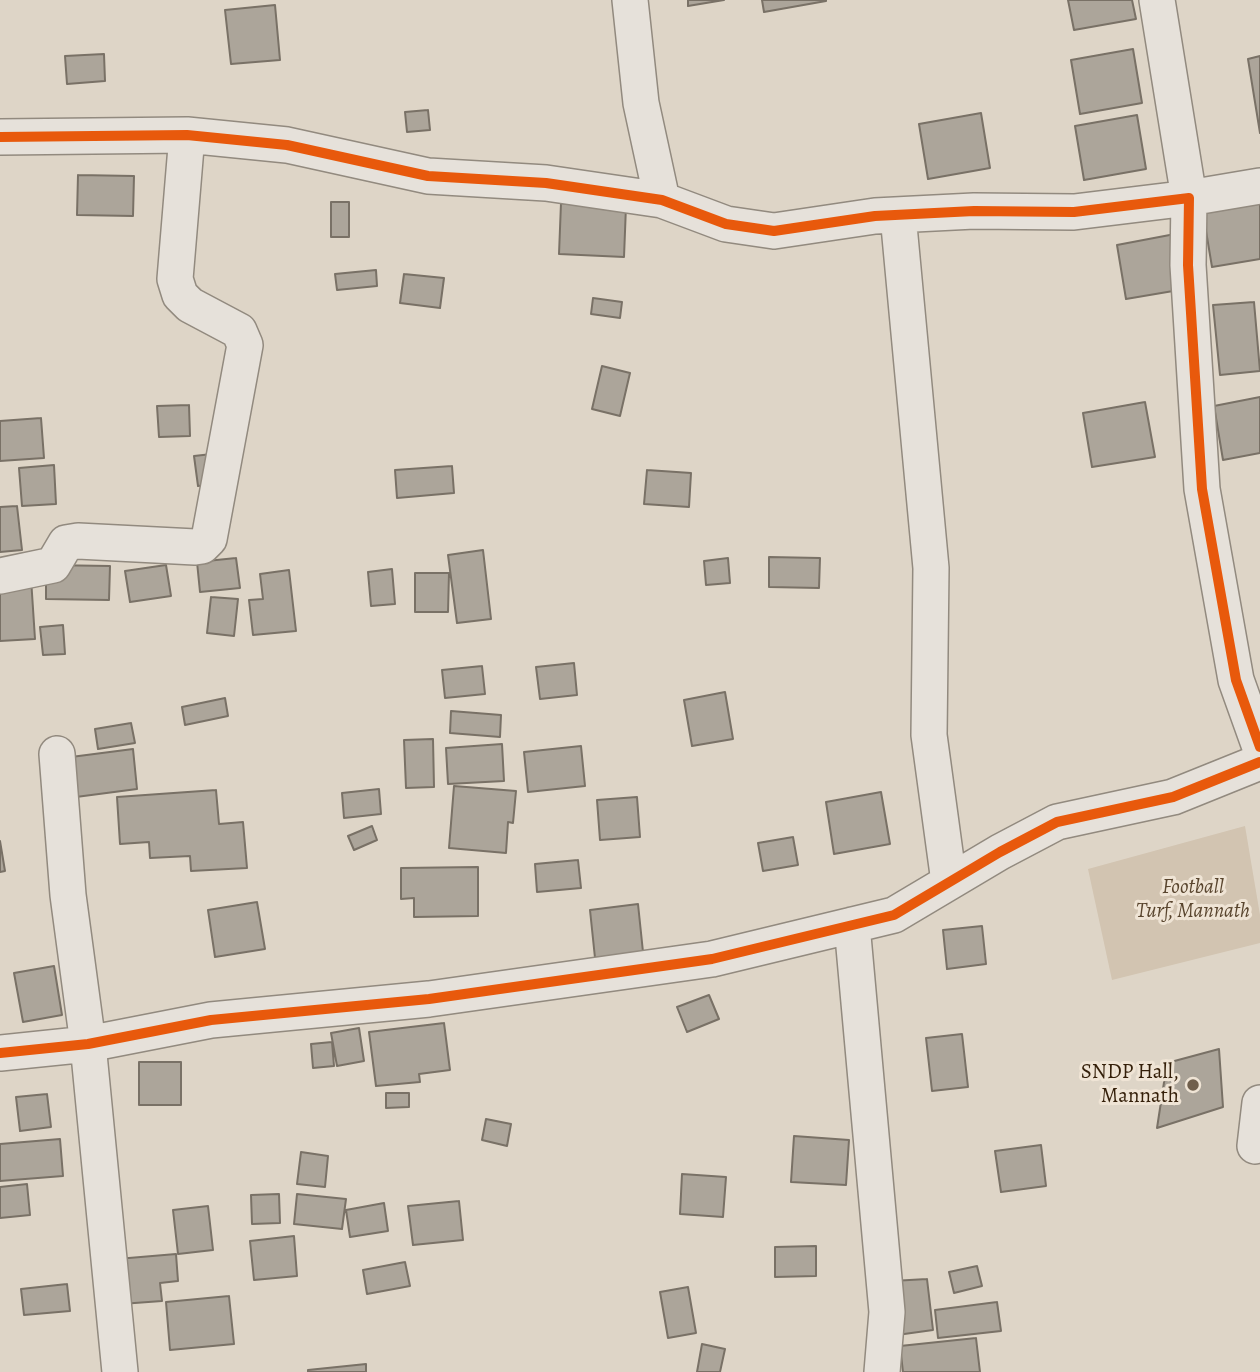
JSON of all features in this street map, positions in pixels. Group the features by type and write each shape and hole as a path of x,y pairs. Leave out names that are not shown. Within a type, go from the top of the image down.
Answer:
{"street":[{"path":"630,0 641,103 662,201"},
{"path":"1157,0 1189,198 1188,265 1202,489 1236,680 1260,747"},
{"path":"0,576 53,565 66,543 78,541 195,547 202,546 209,539 245,345 239,331 190,305 180,295 175,279 187,135"},
{"path":"0,137 187,135 287,145 428,176 546,183 662,201 726,224 775,231 898,215 974,211 1074,212 1260,186"},
{"path":"898,215 930,568 929,735 949,882"},
{"path":"57,754 68,895 88,1044 120,1372"},
{"path":"0,1052 88,1044 211,1020 429,999 712,959 894,915 1057,822 1173,797 1260,762"},
{"path":"852,925 887,1312 882,1372"},
{"path":"1255,1146 1260,1103"}],"green space":[{"name":"Football Turf, Mannath","path":"1245,826 1260,915 1260,943 1112,980 1088,869"}],"building":[{"path":"688,0 724,0 688,6"},
{"path":"762,0 826,0 826,1 764,12"},
{"path":"1068,0 1132,0 1136,19 1074,30"},
{"path":"275,5 280,60 231,64 225,10"},
{"path":"1133,49 1142,103 1080,114 1071,60"},
{"path":"104,54 105,81 67,84 65,56"},
{"path":"1260,56 1260,133 1248,59"},
{"path":"428,110 430,130 407,132 405,112"},
{"path":"981,113 990,168 928,179 919,124"},
{"path":"1137,115 1146,169 1084,180 1075,126"},
{"path":"78,175 134,176 133,216 77,215"},
{"path":"331,202 349,202 349,237 331,237"},
{"path":"561,203 626,206 624,257 559,254"},
{"path":"1260,203 1260,259 1212,267 1203,213"},
{"path":"1175,234 1185,289 1126,299 1117,245"},
{"path":"376,270 377,286 337,290 335,274"},
{"path":"404,274 444,278 440,308 400,303"},
{"path":"593,298 622,302 620,318 591,314"},
{"path":"1254,302 1260,371 1220,375 1213,305"},
{"path":"602,366 630,373 620,416 592,409"},
{"path":"1260,397 1260,453 1223,460 1214,406"},
{"path":"1145,402 1155,457 1092,467 1083,413"},
{"path":"189,405 190,436 159,437 157,406"},
{"path":"41,418 44,458 0,461 0,421"},
{"path":"230,452 234,482 198,486 194,456"},
{"path":"54,465 56,504 22,506 19,468"},
{"path":"452,466 454,493 397,498 395,470"},
{"path":"647,470 691,473 689,507 644,504"},
{"path":"17,506 22,550 0,552 0,507"},
{"path":"483,550 491,619 457,623 448,555"},
{"path":"769,557 820,558 819,588 769,587"},
{"path":"236,558 240,588 200,592 197,562"},
{"path":"728,558 730,583 706,585 704,561"},
{"path":"30,563 35,639 0,641 0,565"},
{"path":"46,565 110,566 109,600 46,599"},
{"path":"166,565 171,596 130,602 125,571"},
{"path":"392,569 395,604 371,606 368,572"},
{"path":"289,570 296,631 253,635 249,600 263,599 260,574"},
{"path":"415,573 449,573 448,612 415,612"},
{"path":"211,597 238,599 234,636 207,633"},
{"path":"63,625 65,654 43,655 40,627"},
{"path":"574,663 577,695 540,699 536,667"},
{"path":"482,666 485,694 445,698 442,670"},
{"path":"725,692 733,739 692,746 684,700"},
{"path":"225,698 228,716 185,725 182,707"},
{"path":"451,711 501,715 500,737 450,733"},
{"path":"131,723 135,743 98,749 95,729"},
{"path":"433,739 434,787 406,788 404,740"},
{"path":"502,744 504,781 448,784 446,748"},
{"path":"581,746 585,786 528,792 524,752"},
{"path":"133,749 137,789 76,797 71,757"},
{"path":"454,786 516,791 513,823 508,822 506,853 449,848"},
{"path":"379,789 381,814 344,818 342,793"},
{"path":"216,790 219,824 243,822 247,868 191,871 190,856 150,858 149,842 120,844 117,797"},
{"path":"881,792 890,844 834,854 826,802"},
{"path":"637,797 640,837 600,840 597,800"},
{"path":"372,826 377,840 354,850 348,836"},
{"path":"793,837 798,865 763,871 758,843"},
{"path":"0,841 5,871 0,872"},
{"path":"578,860 581,888 537,892 535,864"},
{"path":"478,867 478,916 414,917 414,898 401,899 401,868"},
{"path":"257,902 265,949 215,957 208,910"},
{"path":"638,904 643,952 595,958 590,910"},
{"path":"982,926 986,964 947,969 943,930"},
{"path":"54,966 62,1015 23,1022 14,973"},
{"path":"709,995 719,1019 687,1032 677,1007"},
{"path":"444,1023 450,1070 419,1074 420,1082 376,1086 369,1032"},
{"path":"359,1028 364,1061 337,1066 331,1033"},
{"path":"962,1034 968,1087 932,1091 926,1038"},
{"path":"332,1042 334,1066 313,1068 311,1044"},
{"name":"SNDP Hall, Mannath","path":"1219,1049 1223,1107 1157,1128 1167,1063"},
{"path":"139,1062 181,1062 181,1105 139,1105"},
{"path":"386,1093 409,1093 409,1107 386,1108"},
{"path":"47,1094 51,1127 20,1131 16,1097"},
{"path":"486,1119 511,1124 507,1146 482,1140"},
{"path":"794,1136 849,1140 846,1185 791,1182"},
{"path":"60,1139 63,1176 0,1181 0,1144"},
{"path":"1041,1145 1046,1186 1001,1192 995,1151"},
{"path":"301,1152 328,1156 325,1187 297,1184"},
{"path":"682,1174 726,1177 723,1217 680,1214"},
{"path":"27,1184 30,1215 0,1218 0,1187"},
{"path":"279,1194 280,1223 252,1224 251,1195"},
{"path":"297,1194 346,1199 342,1229 294,1224"},
{"path":"459,1201 463,1240 413,1245 408,1206"},
{"path":"384,1203 388,1231 350,1237 346,1210"},
{"path":"208,1206 213,1250 178,1254 173,1210"},
{"path":"294,1236 297,1276 254,1280 250,1241"},
{"path":"816,1246 816,1276 775,1277 775,1247"},
{"path":"176,1254 178,1281 160,1283 162,1301 121,1304 117,1259"},
{"path":"405,1262 410,1286 367,1294 363,1270"},
{"path":"977,1266 982,1286 954,1293 949,1272"},
{"path":"927,1279 933,1330 897,1335 892,1281"},
{"path":"67,1284 70,1311 24,1315 21,1289"},
{"path":"688,1287 696,1333 668,1338 660,1292"},
{"path":"229,1296 234,1344 170,1350 166,1302"},
{"path":"997,1302 1001,1331 938,1338 935,1310"},
{"path":"976,1338 980,1372 903,1372 900,1346"},
{"path":"702,1344 725,1349 720,1372 697,1372"},
{"path":"366,1364 366,1372 308,1372 308,1370"}],"cycle path":[{"path":"0,137 187,135 287,145 428,176 546,183 662,200 726,224 774,231 875,216 974,211 1074,212 1189,198 1188,265 1202,489 1236,680 1260,747"},
{"path":"0,1053 88,1044 211,1020 429,999 712,959 894,915 1000,852 1057,822 1173,797 1260,762"}],"place":[{"name":"SNDP Hall, Mannath","path":"1193,1085"}]}
